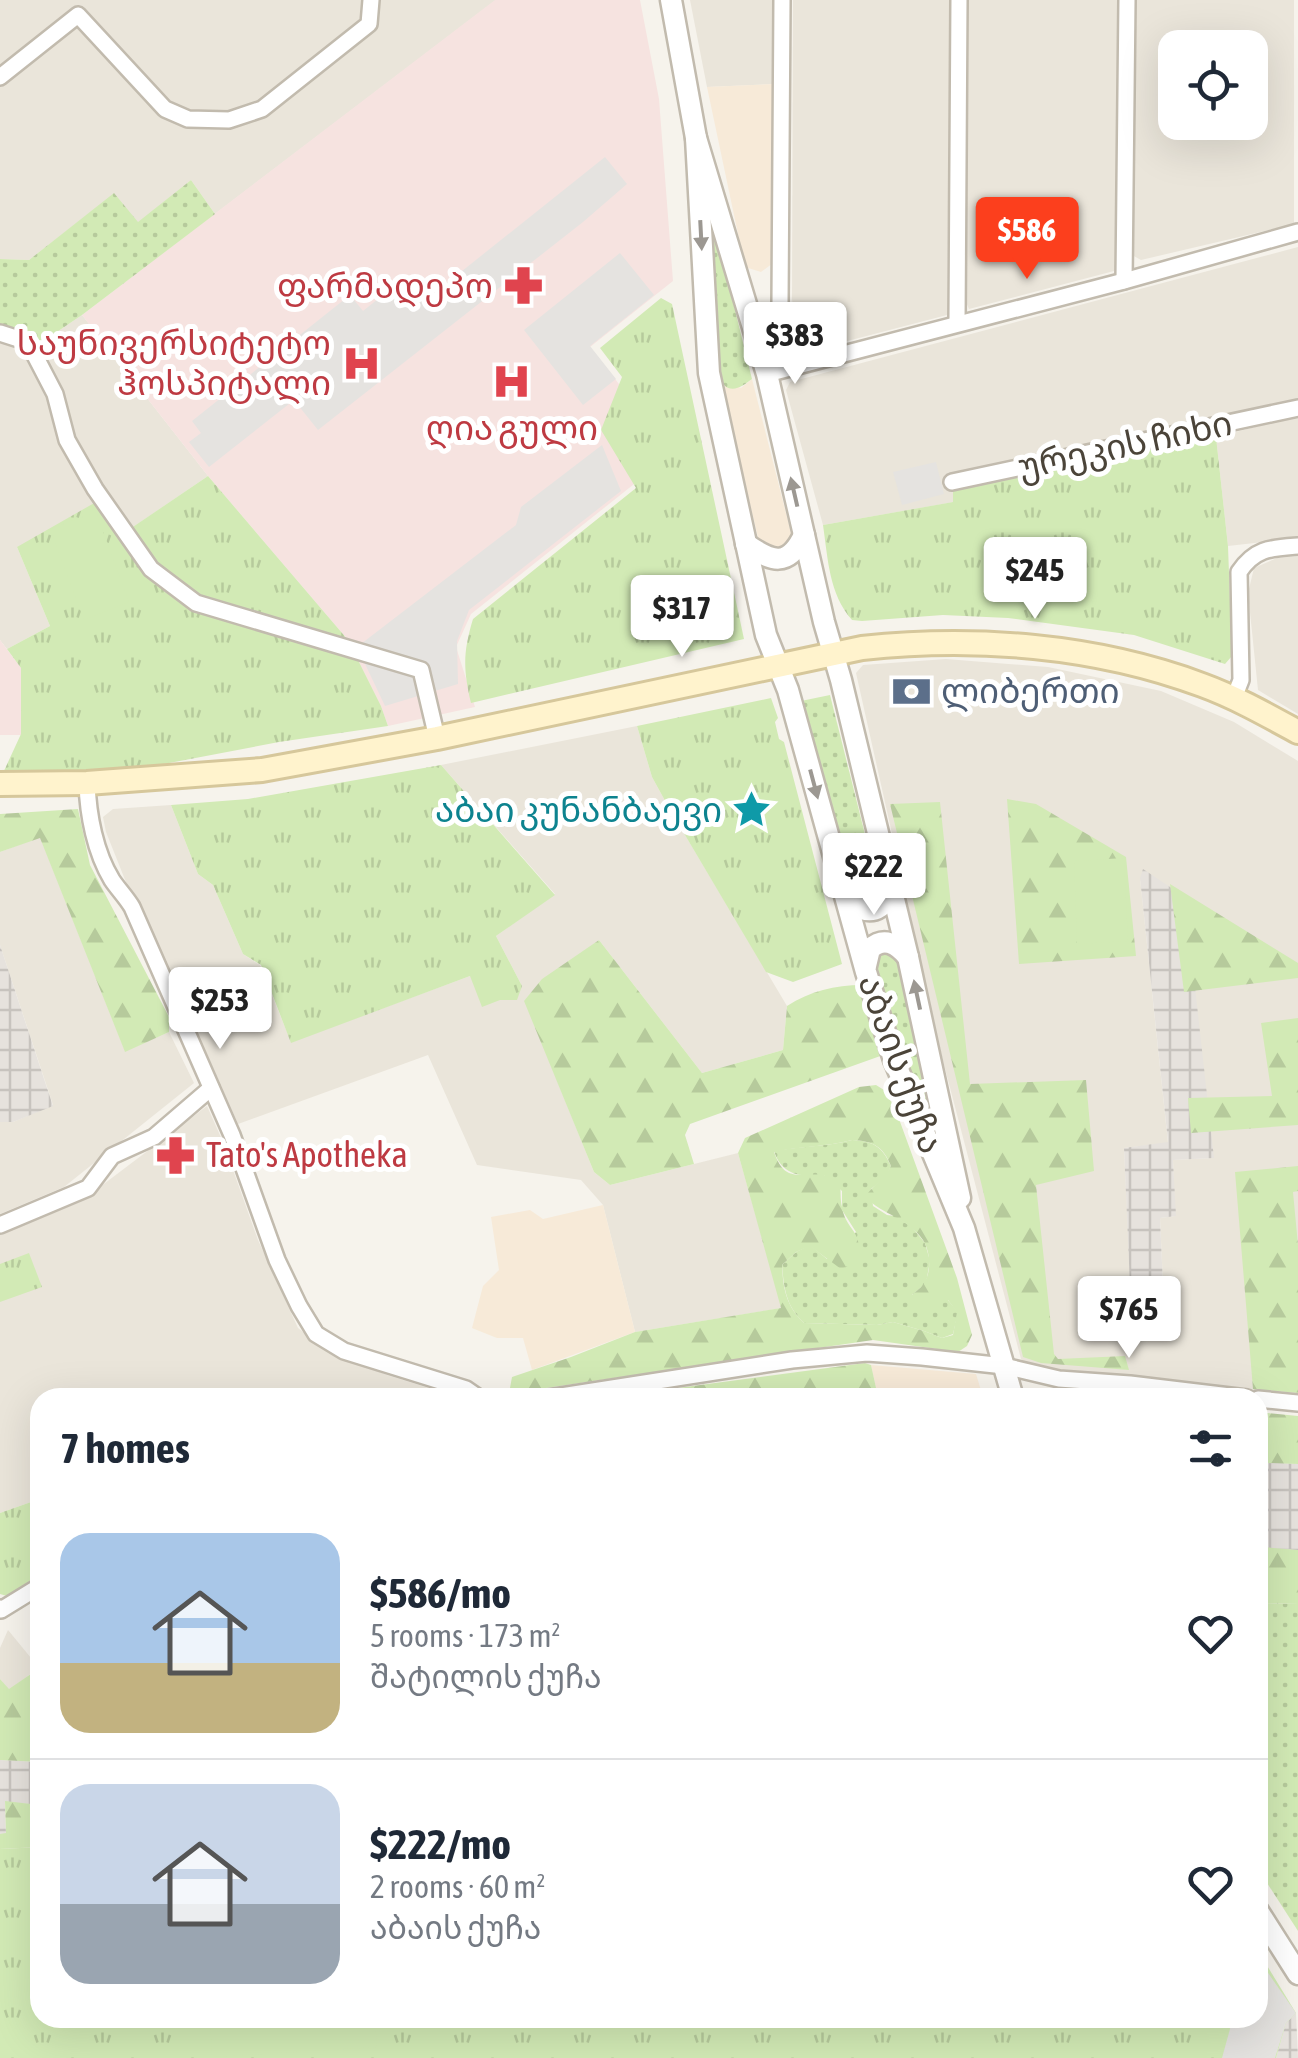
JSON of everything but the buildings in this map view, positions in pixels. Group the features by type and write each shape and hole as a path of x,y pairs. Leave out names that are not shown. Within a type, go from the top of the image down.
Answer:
{"main road":[{"path":"0,784 87,783 262,770 437,738 862,648 909,643 1051,650 1132,664 1234,698 1298,732"}],"street":[{"path":"0,77 78,15 165,109 188,119 229,120 262,108 369,24 372,0"},
{"path":"671,0 696,138"},
{"path":"782,0 780,304 793,367"},
{"path":"957,323 959,0"},
{"path":"1124,281 1127,0"},
{"name":"აბაის ქუჩა","path":"696,138 767,374 908,957 958,1182 964,1228"},
{"name":"აბაის ქუჩა","path":"696,138 710,373 766,634 788,690 894,1060 964,1228 1010,1388"},
{"path":"767,374 1298,232"},
{"path":"0,333 28,342 56,394 67,440 95,489 152,570 196,603 420,670 437,738"},
{"name":"ურეკის ჩიხი","path":"952,482 1298,408"},
{"path":"746,544 776,560 798,549 804,536"},
{"path":"1234,698 1240,680 1239,572 1248,558 1260,551 1294,546"},
{"path":"87,783 88,806 104,862 132,907 232,1135 298,1306 316,1334 344,1350 463,1388"},
{"path":"847,901 858,909 878,908 889,896 891,886"},
{"path":"866,966 870,949 883,942 892,943 908,957"},
{"path":"0,1225 88,1188 112,1156 154,1137 211,1088"},
{"path":"612,1388 792,1360 867,1353 1004,1366 1058,1379 1163,1388"},
{"path":"1268,1400 1298,1403"},
{"path":"0,1608 30,1592"},
{"path":"1268,1926 1298,1974"}],"shaded area":[{"path":"0,0 496,0 215,214 191,180 138,223 114,194 29,260 0,259"},
{"name":"საუნივერსიტეტო ჰოსპიტალი","path":"495,0 640,0 659,99 673,281 590,347 673,453 471,614 456,647 475,707 388,726 348,640 208,476 82,315"},
{"path":"690,0 776,0 776,84 707,87"},
{"path":"793,0 950,0 947,315 809,351 799,350 792,299"},
{"path":"968,0 1123,0 1121,261 1114,271 969,309 966,302"},
{"path":"1135,0 1294,0 1294,224 1141,260 1132,255"},
{"path":"776,84 780,258 761,272 745,267 707,87"},
{"path":"605,157 627,184 318,430 294,400 209,467 189,442 201,433 192,421 350,295 363,311 408,275 427,299"},
{"path":"1298,247 1298,400 951,475 954,502 823,525 786,390 790,382"},
{"path":"620,253 654,295 590,346 616,379 583,405 524,330"},
{"path":"82,315 208,476 120,536 17,547 50,626 7,649 0,640 0,328 42,342"},
{"path":"720,378 741,388 752,379 792,537 788,546 770,553 761,550"},
{"path":"1298,416 1298,538 1228,546 1216,437"},
{"path":"602,445 621,491 469,610 457,641 458,684 385,706 357,647 516,525 521,507"},
{"path":"936,462 944,494 902,505 893,472"},
{"path":"1298,556 1298,714 1258,690 1248,593 1254,568 1277,558"},
{"path":"0,640 21,668 21,735 0,735"},
{"path":"946,659 1048,667 1161,691 1234,722 1298,761 1298,1398 1268,1394 1268,1388 1214,1388 1029,1366 1021,1359 943,1061 856,673 863,665","holes":["1140,878 1213,1158 1173,1160 1175,1216 1160,1218 1165,1329 1133,1332 1124,1148 1168,1143"]},
{"path":"637,726 652,777 787,1006 783,1050 702,1073 599,940 525,1001 594,1172 610,1185 738,1153 782,1308 635,1332 603,1205 581,1180 477,1165 428,1055 238,1124 176,984 143,925 103,817 113,809 171,805 198,874 213,885 243,954 260,965 291,1042 470,976 522,986 496,936 555,894 441,765"},
{"path":"40,837 125,1051 169,1032 194,1083 64,1187 0,1214 0,1122 13,1122 53,1105 0,945 0,852"},
{"path":"1143,869 1185,897 1214,1158 1173,1160 1176,1216 1160,1218 1165,1330 1132,1332 1124,1148 1168,1142 1140,878"},
{"path":"0,945 53,1106 13,1122 0,1122"},
{"path":"207,1106 258,1240 298,1328 331,1352 429,1388 30,1388 30,1502 0,1513 0,1235 80,1202"},
{"path":"603,1205 635,1332 532,1370 523,1338 497,1338 472,1328 483,1286 499,1270 491,1217 530,1210 543,1219"},
{"path":"871,1365 976,1374 980,1388 876,1388"},
{"path":"1268,1462 1298,1464 1298,1550 1268,1548"},
{"path":"8,1630 30,1657 30,1674 9,1690 0,1679 0,1648"},
{"path":"0,1760 30,1762 30,1804 5,1802 6,1834 0,1834"},
{"path":"1268,1973 1296,2013 1286,2023 1275,2058 1222,2058 1230,2028 1268,2028"},
{"path":"1296,2013 1298,2058 1276,2058 1286,2023"}],"green space":[{"path":"191,180 215,214 42,342 0,328 0,259 29,260 114,193 138,222"},
{"path":"705,188 752,379 735,389 724,385 715,353"},
{"path":"661,298 672,304 744,639 471,703 465,661 473,619 636,488 601,430 622,377 600,348"},
{"path":"1216,437 1228,546 1232,656 1225,664 1134,635 1008,618 943,615 852,620 838,599 823,525 953,502 953,489"},
{"path":"208,476 348,640 388,726 122,772 3,773 21,734 21,668 7,649 50,626 17,547 96,502 121,535"},
{"path":"96,512 129,602 84,620 50,529"},
{"path":"830,695 880,894 878,900 858,901 801,701"},
{"path":"771,698 842,964 793,982 766,972 652,777 637,726"},
{"path":"441,765 555,895 496,936 522,986 517,1000 500,1000 482,1007 470,976 291,1043 261,965 243,954 213,885 198,874 171,805 248,799"},
{"path":"1007,799 1036,804 1126,857 1136,956 1019,964"},
{"path":"940,802 970,1084 1086,1080 1094,1171 1036,1185 1054,1354 1058,1359 1125,1356 1129,1370 1041,1363 1023,1357 890,804"},
{"path":"78,809 90,865 169,1017 169,1032 125,1052 40,838 0,852 0,814"},
{"path":"1124,858 1128,941 1077,944 1074,861"},
{"path":"1170,884 1298,963 1298,978 1184,992"},
{"path":"599,940 702,1073 783,1050 787,1006 842,986 862,985 886,1054 690,1124 685,1135 694,1164 610,1185 594,1172 524,1001 542,979"},
{"path":"882,950 895,953 938,1135 933,1137 871,962"},
{"path":"1298,1018 1298,1125 1191,1133 1188,1098 1272,1096 1261,1023"},
{"path":"876,1085 895,1108 957,1278 972,1335 967,1346 958,1352 873,1340 546,1388 510,1388 512,1377 635,1332 781,1308 738,1153 745,1138 859,1087","holes":["852,1140 881,1149 891,1166 865,1197 910,1227 928,1251 928,1276 912,1296 913,1308 916,1313 948,1300 957,1312 953,1335 942,1338 893,1322 804,1323 789,1303 782,1265 796,1252 810,1246 841,1269 857,1262 859,1243 844,1215 840,1182 824,1175 788,1173 774,1152"]},
{"path":"852,1140 876,1146 888,1159 891,1166 886,1177 871,1189 873,1206 912,1227 925,1243 930,1261 926,1283 912,1295 947,1299 958,1312 953,1334 942,1338 893,1322 804,1323 790,1304 782,1265 810,1245 827,1259 856,1232 842,1210 842,1191 824,1175 800,1175 787,1170 774,1151"},
{"path":"1298,1166 1298,1191 1293,1192 1298,1245 1298,1393 1253,1388 1235,1172"},
{"path":"29,1253 42,1287 0,1302 0,1264"},
{"path":"865,1363 871,1365 876,1388 678,1388"},
{"path":"1268,1413 1298,1416 1298,1464 1268,1463"},
{"path":"30,1502 30,1581 7,1596 0,1594 0,1513"},
{"path":"1268,1548 1298,1550 1298,1604 1268,1603"},
{"path":"1268,1603 1298,1604 1298,1931 1268,1884"},
{"path":"30,1675 30,1762 0,1760 0,1679 9,1689"},
{"path":"5,1801 30,1804 30,1848 0,1849 0,1834 6,1833"},
{"path":"30,1848 30,2028 1268,2028 1268,1967 1296,2013 1286,2023 1276,2058 0,2058 0,1849"},
{"path":"211,2028 376,2028 377,2047 212,2057"}],"place":[{"name":"ფარმადეპო","path":"523,286"},
{"name":"საუნივერსიტეტო ჰოსპიტალი","path":"361,363"},
{"name":"ღია გული","path":"512,381"},
{"name":"ლიბერთი","path":"911,691"},
{"name":"აბაი კუნანბაევი","path":"752,810"},
{"name":"Tato's Apotheka","path":"176,1155"}]}
